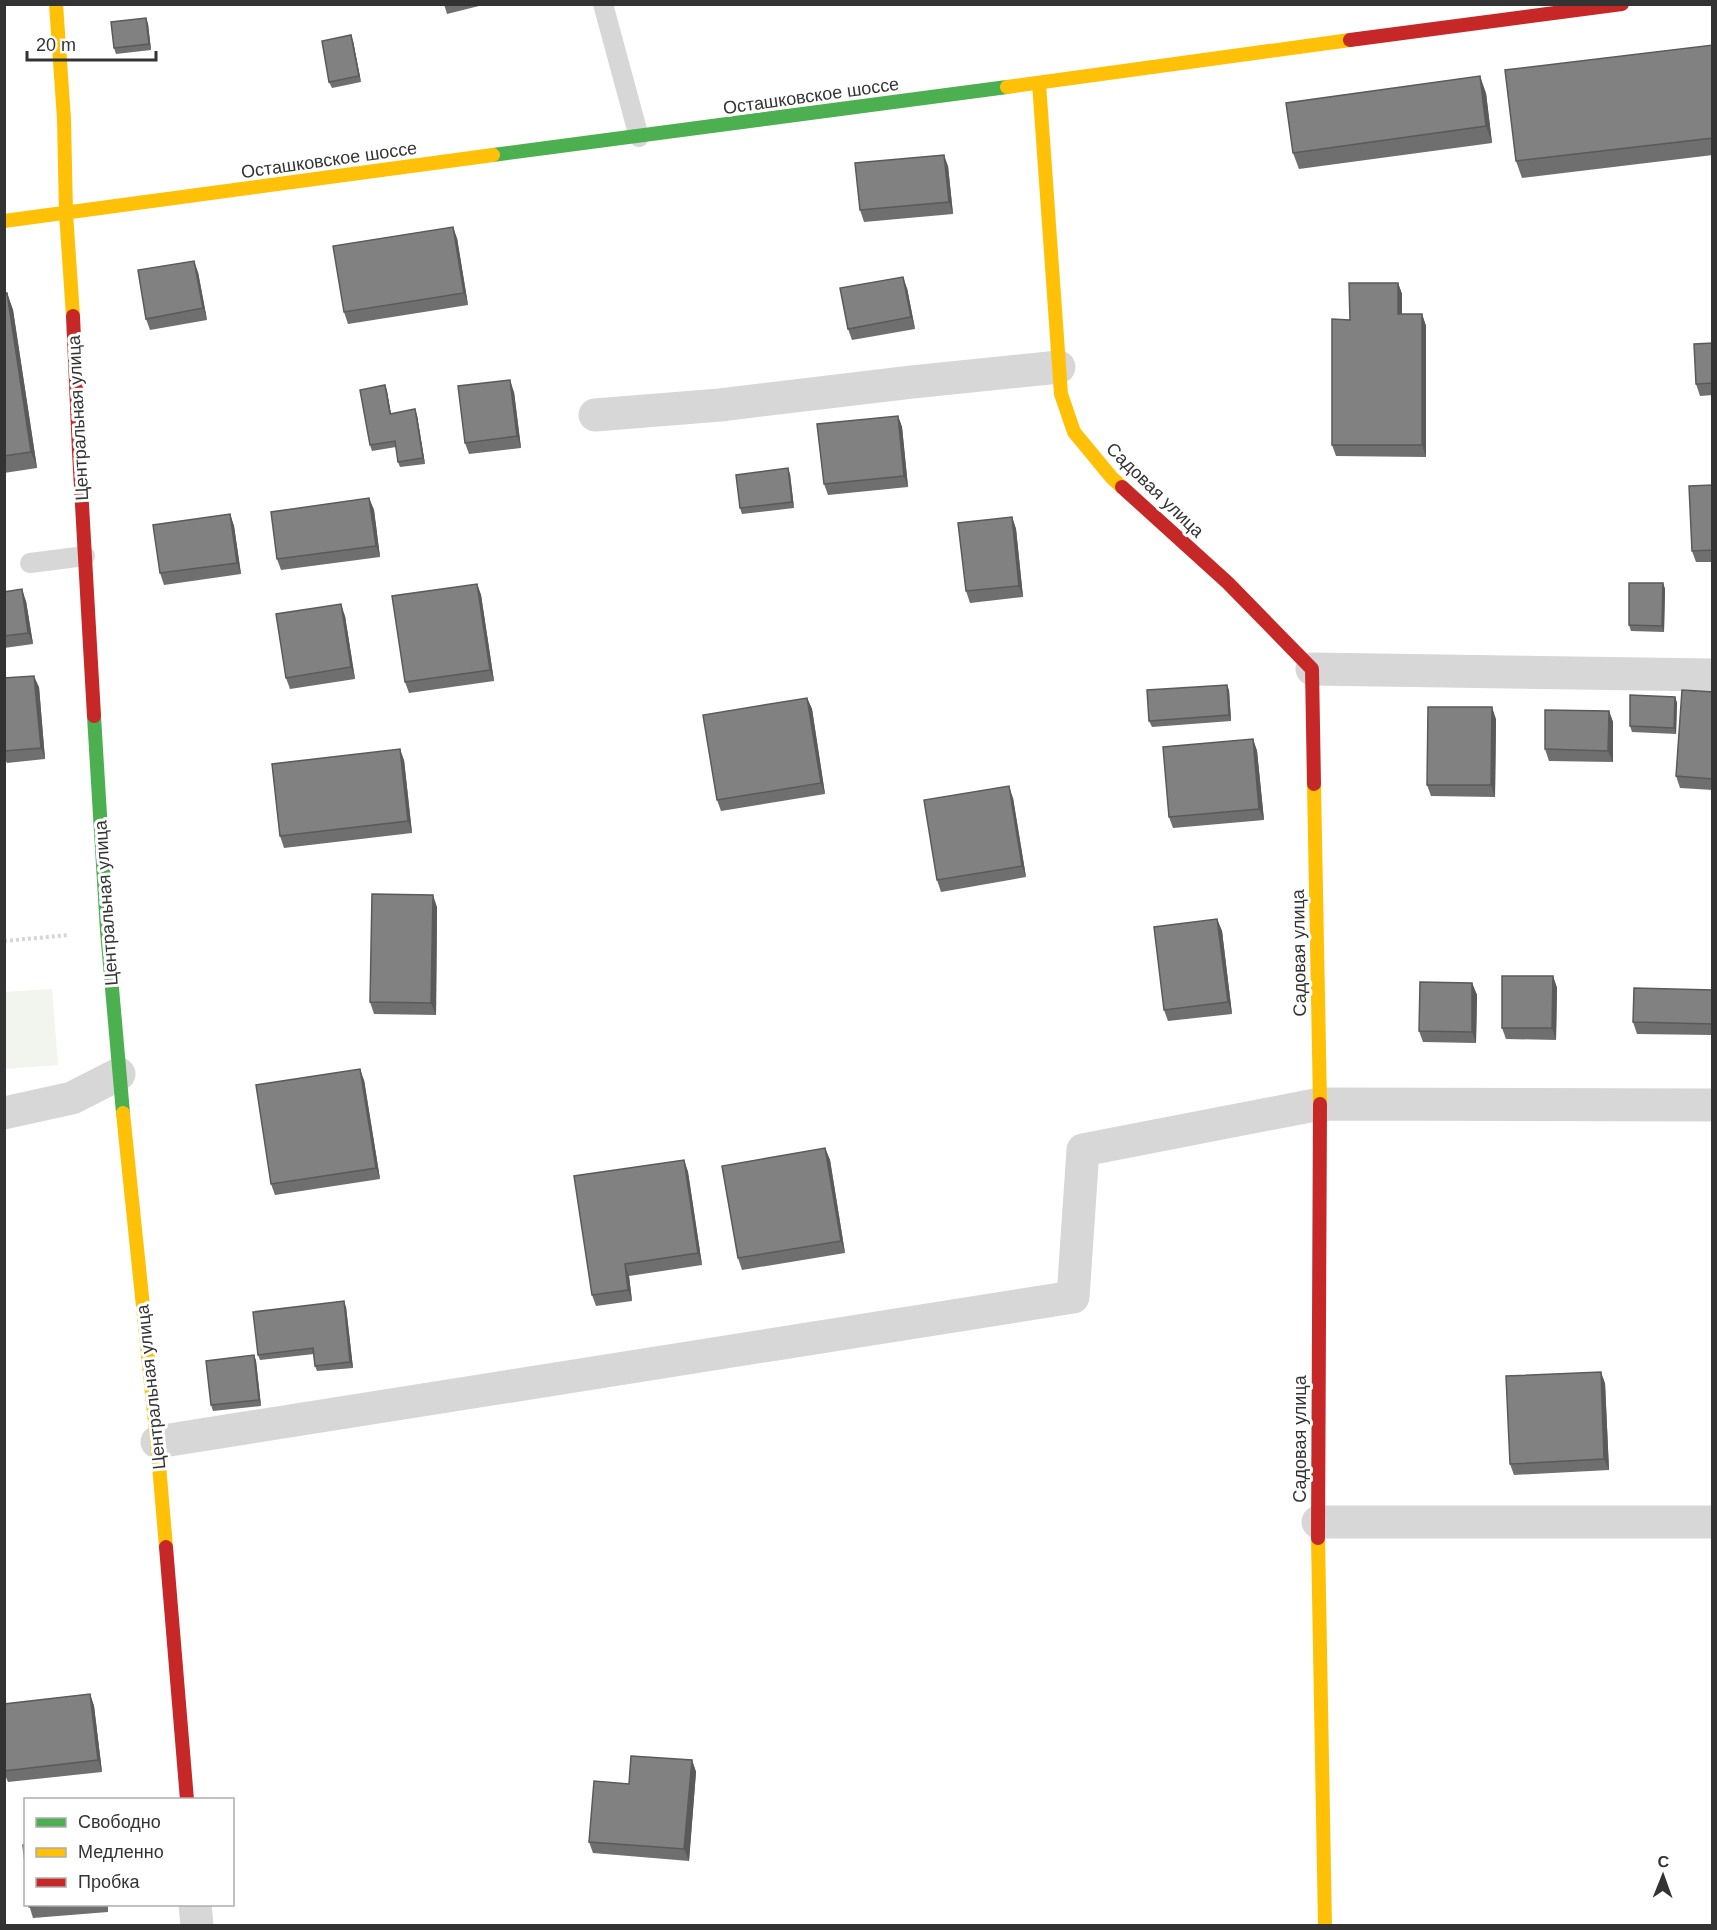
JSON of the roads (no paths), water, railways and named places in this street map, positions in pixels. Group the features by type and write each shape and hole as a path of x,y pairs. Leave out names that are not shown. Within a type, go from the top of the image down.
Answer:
{"street":[{"name":"Центральная улица","path":"56,4 107,931 118,1074 157,1442 187,1798"},
{"name":"Осташковское шоссе","path":"4,221 1039,83 1513,12 1622,4"},
{"name":"Садовая улица","path":"1039,83 1061,394 1074,432 1112,478 1228,583 1312,669 1320,1104 1318,1522 1325,1926"},
{"path":"594,415 720,405 1059,367"},
{"path":"1312,669 1713,675"},
{"path":"4,1113 72,1098 118,1074"},
{"path":"157,1442 1073,1297 1083,1150 1320,1104 1713,1105"},
{"path":"1318,1522 1713,1522"},
{"path":"195,1906 197,1926"}],"lane":[{"path":"603,4 639,137"},
{"path":"30,563 85,556"}]}
